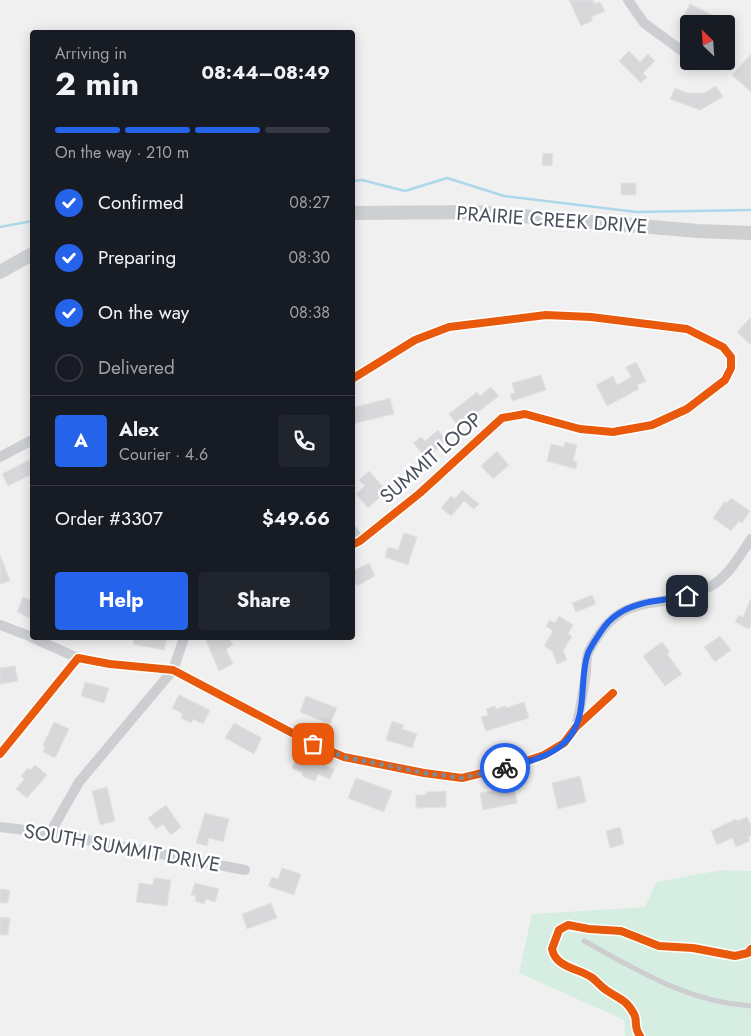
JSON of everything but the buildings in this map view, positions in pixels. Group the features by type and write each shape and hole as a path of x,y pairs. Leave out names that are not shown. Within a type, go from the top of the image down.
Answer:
{"main road":[{"name":"PRAIRIE CREEK DRIVE","path":"355,213 474,212 698,231 751,232"},
{"path":"0,272 30,255"}],"street":[{"path":"628,0 644,23 680,49"},
{"name":"SUMMIT LOOP","path":"355,377 415,340 449,327 546,315 591,317 687,329 718,343 731,357 731,368 725,380 687,409 652,425 613,432 580,428 526,414 502,418 420,493 356,543"},
{"path":"0,457 30,441"},
{"path":"576,727 581,712 588,653 606,624 617,614 636,605 687,596 713,585 730,570 751,539"},
{"path":"0,625 30,636"},
{"path":"39,640 78,658 110,664 173,670 313,744 344,757 462,778 515,765 544,755 564,743 576,727 613,693"},
{"path":"50,833 79,782 173,670 183,640"},
{"path":"0,754 78,658"},
{"name":"SOUTH SUMMIT DRIVE","path":"0,828 50,833 244,870"}],"lane":[{"path":"584,942 667,985 725,1004 751,1006"}],"green space":[{"path":"721,870 751,871 751,1036 625,1036 624,1020 519,973 532,914 645,907 656,882"}],"waterway":[{"path":"355,181 362,180 405,191 447,178 504,196 637,212 751,210"},
{"path":"0,227 30,221"}],"cycle path":[{"path":"355,377 415,340 449,327 546,315 591,317 687,329 723,347 731,357 731,368 725,380 687,409 652,425 613,432 580,429 525,414 502,418 420,493 355,544"},
{"path":"0,754 78,658 110,664 173,670 313,744 344,757 424,773 462,778 515,765 544,755 564,743 576,727 613,693"},
{"path":"640,1036 634,1014 625,1002 591,977 563,964 554,955 552,949 559,930 568,925 589,929 621,931 659,946 693,948 735,956 748,953 751,949"}],"way so far":[{"path":"313,744 344,757 424,773 462,778 505,768"}],"route":[{"path":"505,768 544,755 564,743 576,727 581,712 588,653 606,624 617,614 636,605 687,596"}]}
